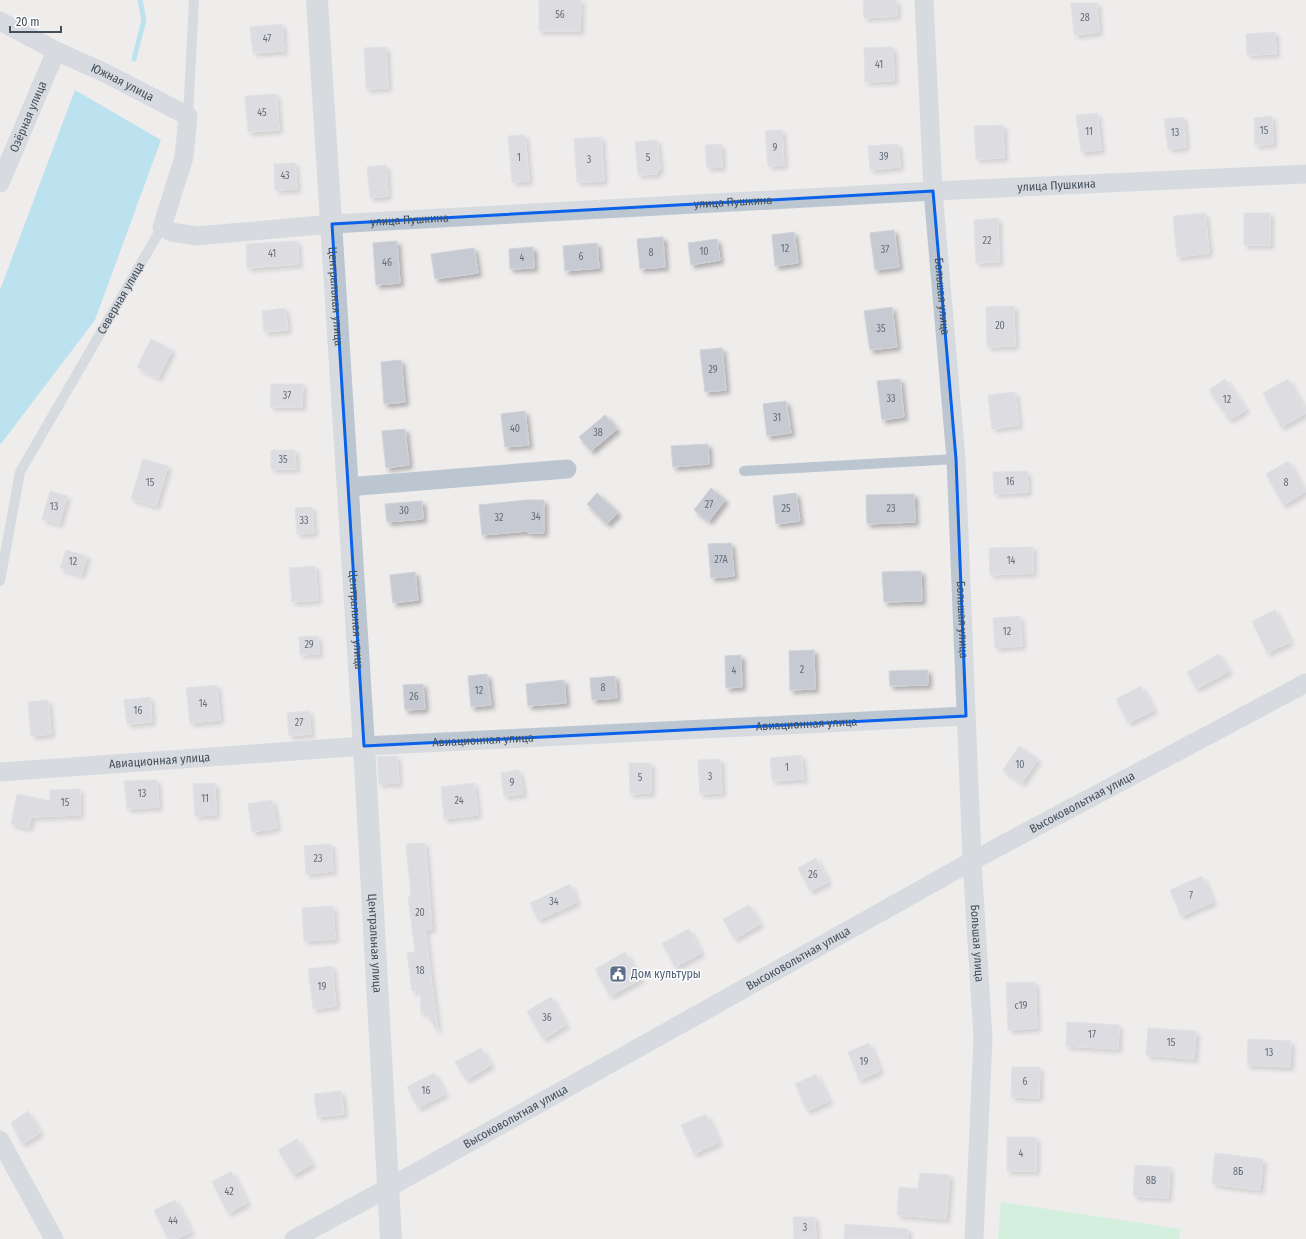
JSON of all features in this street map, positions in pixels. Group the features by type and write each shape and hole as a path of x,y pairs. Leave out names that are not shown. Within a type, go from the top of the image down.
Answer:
{"street":[{"name":"Центральная улица","path":"317,0 364,746 391,1239"},
{"name":"Большая улица","path":"924,0 933,191 956,459 972,861 983,1038 974,1239"},
{"name":"Южная улица","path":"0,19 56,51 105,73 188,116"},
{"name":"Озёрная улица","path":"0,183 56,51"},
{"name":"Северная улица","path":"162,227 184,157 188,116"},
{"name":"улица Пушкина","path":"162,227 171,232 197,236 332,224 933,191 1306,174"},
{"path":"347,487 566,469"},
{"name":"Высоковольтная улица","path":"294,1239 389,1188 972,861 1306,683"},
{"name":"Авиационная улица","path":"0,772 364,746 966,716"},
{"path":"0,1140 54,1239"}],"lane":[{"name":"Северная улица","path":"188,116 194,0"},
{"name":"Северная улица","path":"0,581 20,472 162,227"},
{"path":"744,471 956,459"}],"highlighted area":[{"path":"933,191 956,459 966,716 364,746 332,224"}],"green space":[{"path":"1001,1202 1181,1229 1179,1239 998,1239"}],"water":[{"path":"75,90 161,140 95,320 0,445 0,290"}],"building":[{"path":"539,0 581,0 580,31 539,31"},
{"path":"863,0 896,0 897,16 864,18"},
{"path":"1071,3 1097,3 1099,32 1074,35"},
{"path":"282,24 284,51 253,53 250,27"},
{"path":"1275,32 1276,54 1247,55 1246,34"},
{"path":"386,47 388,88 366,89 364,48"},
{"path":"893,47 894,81 865,82 864,48"},
{"path":"276,94 279,130 248,132 245,96"},
{"path":"1097,113 1101,150 1081,152 1076,115"},
{"path":"1272,116 1273,144 1255,145 1254,118"},
{"path":"1183,117 1186,147 1168,149 1164,119"},
{"path":"1003,125 1004,158 976,159 974,126"},
{"path":"782,130 784,165 768,166 765,131"},
{"path":"525,135 529,181 512,182 508,136"},
{"path":"601,137 604,181 577,182 574,139"},
{"path":"657,140 660,170 657,171 657,174 638,175 635,142"},
{"path":"721,144 722,167 707,168 705,145"},
{"path":"898,144 900,167 870,170 868,146"},
{"path":"295,163 297,189 275,190 274,164"},
{"path":"386,165 388,196 370,198 367,167"},
{"path":"1205,213 1209,253 1177,257 1173,216"},
{"path":"1244,213 1270,213 1270,245 1244,245"},
{"path":"998,218 999,262 976,263 974,220"},
{"path":"894,230 899,267 875,270 870,233"},
{"path":"794,232 798,263 775,266 772,235"},
{"path":"663,237 665,267 640,269 637,239"},
{"path":"717,239 720,260 691,265 688,243"},
{"path":"297,241 299,264 247,268 246,244"},
{"path":"397,241 400,283 376,285 373,243"},
{"path":"597,243 599,268 565,271 563,246"},
{"path":"533,247 534,268 510,269 509,249"},
{"path":"474,248 478,273 435,279 431,254"},
{"path":"1014,306 1015,346 987,347 986,307"},
{"path":"892,307 897,347 870,350 864,311"},
{"path":"285,308 288,330 264,332 262,311"},
{"path":"151,339 172,350 158,378 137,367"},
{"path":"722,348 726,390 705,392 700,350"},
{"path":"401,360 405,402 384,404 381,362"},
{"path":"900,379 904,417 882,420 877,381"},
{"path":"1225,379 1246,410 1229,420 1209,390"},
{"path":"1288,379 1306,413 1281,427 1263,393"},
{"path":"271,384 303,384 302,407 270,407"},
{"path":"1015,392 1019,425 992,429 988,395"},
{"path":"786,401 791,433 767,436 763,404"},
{"path":"525,411 529,445 505,447 501,414"},
{"path":"605,415 617,429 591,451 579,437"},
{"path":"405,429 409,465 386,468 382,431"},
{"path":"708,444 709,464 673,467 671,446"},
{"path":"271,450 295,450 296,469 271,469"},
{"path":"143,459 168,466 156,506 131,499"},
{"path":"1288,461 1305,492 1283,505 1266,474"},
{"path":"1027,471 1028,492 994,494 993,472"},
{"path":"711,488 725,500 709,521 694,510"},
{"path":"50,491 67,496 59,524 42,519"},
{"path":"597,493 618,513 607,524 587,504"},
{"path":"796,493 800,521 776,524 773,496"},
{"path":"914,494 915,522 867,524 866,495"},
{"path":"527,500 544,500 544,533 528,533 528,531 482,535 479,505"},
{"path":"422,501 423,519 387,522 385,504"},
{"path":"312,507 314,533 297,534 295,508"},
{"path":"731,543 734,576 711,578 708,544"},
{"path":"1033,547 1033,573 990,575 989,548"},
{"path":"66,550 87,556 81,575 60,568"},
{"path":"315,566 318,600 292,602 289,568"},
{"path":"921,571 922,601 884,602 882,572"},
{"path":"415,572 418,600 393,603 390,575"},
{"path":"1275,610 1290,642 1267,653 1252,621"},
{"path":"1020,616 1022,646 995,648 993,618"},
{"path":"318,636 319,654 300,655 299,637"},
{"path":"814,650 815,689 790,690 789,651"},
{"path":"1219,654 1229,671 1196,689 1187,672"},
{"path":"741,655 742,687 726,688 725,656"},
{"path":"928,670 928,685 890,686 889,671"},
{"path":"487,674 491,705 471,707 468,676"},
{"path":"615,676 617,698 592,700 590,678"},
{"path":"564,680 566,703 528,706 526,684"},
{"path":"423,684 425,709 405,710 403,685"},
{"path":"217,685 220,720 190,723 186,688"},
{"path":"1141,686 1154,710 1128,723 1116,699"},
{"path":"150,697 152,722 127,724 124,700"},
{"path":"48,700 51,734 31,736 28,702"},
{"path":"309,711 311,734 289,736 287,713"},
{"path":"1019,746 1038,759 1022,783 1003,770"},
{"path":"801,755 804,779 772,781 770,758"},
{"path":"397,756 399,783 379,784 377,757"},
{"path":"720,759 722,793 700,794 698,760"},
{"path":"629,763 651,763 651,793 630,794"},
{"path":"519,770 523,794 504,796 501,773"},
{"path":"157,780 159,807 127,809 124,781"},
{"path":"215,783 216,815 195,816 193,784"},
{"path":"474,783 478,815 444,819 441,787"},
{"path":"80,789 80,815 31,817 29,828 11,824 17,794 50,801 50,790"},
{"path":"272,800 277,828 252,832 248,804"},
{"path":"425,843 432,929 425,930 438,1032 425,1011 421,1014 420,990 412,991 407,953 415,952 408,897 411,896 406,844"},
{"path":"331,844 333,871 306,874 304,846"},
{"path":"816,858 828,882 810,891 798,868"},
{"path":"1202,876 1213,902 1181,916 1170,890"},
{"path":"570,884 577,902 538,920 530,903"},
{"path":"749,905 760,924 734,939 723,919"},
{"path":"333,906 335,939 304,941 302,908"},
{"path":"689,929 701,953 675,967 662,943"},
{"name":"Дом культуры","path":"625,952 641,979 610,996 595,969"},
{"path":"332,966 336,1006 313,1009 308,969"},
{"path":"1035,982 1037,1028 1008,1030 1006,983"},
{"path":"551,997 566,1025 543,1039 527,1011"},
{"path":"1067,1022 1119,1025 1118,1049 1066,1046"},
{"path":"1148,1028 1196,1031 1194,1059 1146,1055"},
{"path":"1248,1039 1291,1041 1290,1067 1247,1065"},
{"path":"869,1043 880,1071 859,1080 848,1052"},
{"path":"481,1048 491,1065 466,1080 455,1062"},
{"path":"1012,1067 1040,1067 1039,1098 1011,1097"},
{"path":"434,1073 445,1094 418,1108 407,1087"},
{"path":"816,1074 829,1101 807,1111 795,1084"},
{"path":"341,1091 344,1114 317,1117 314,1094"},
{"path":"28,1111 40,1133 22,1144 11,1123"},
{"path":"706,1114 719,1142 694,1154 681,1125"},
{"path":"1007,1137 1036,1137 1036,1171 1007,1171"},
{"path":"297,1139 312,1164 293,1175 278,1150"},
{"path":"1215,1153 1263,1159 1260,1190 1212,1184"},
{"path":"1135,1165 1170,1167 1168,1198 1133,1196"},
{"path":"231,1171 247,1203 228,1213 212,1182"},
{"path":"920,1173 950,1175 946,1219 897,1215 899,1187 918,1189"},
{"path":"175,1200 191,1232 176,1239 168,1239 154,1210"},
{"path":"793,1217 815,1217 816,1239 794,1239"},
{"path":"845,1224 908,1229 908,1239 844,1239"}],"waterway":[{"path":"134,59 144,20 140,0"}],"place":[{"name":"Дом культуры","path":"618,974"}]}
